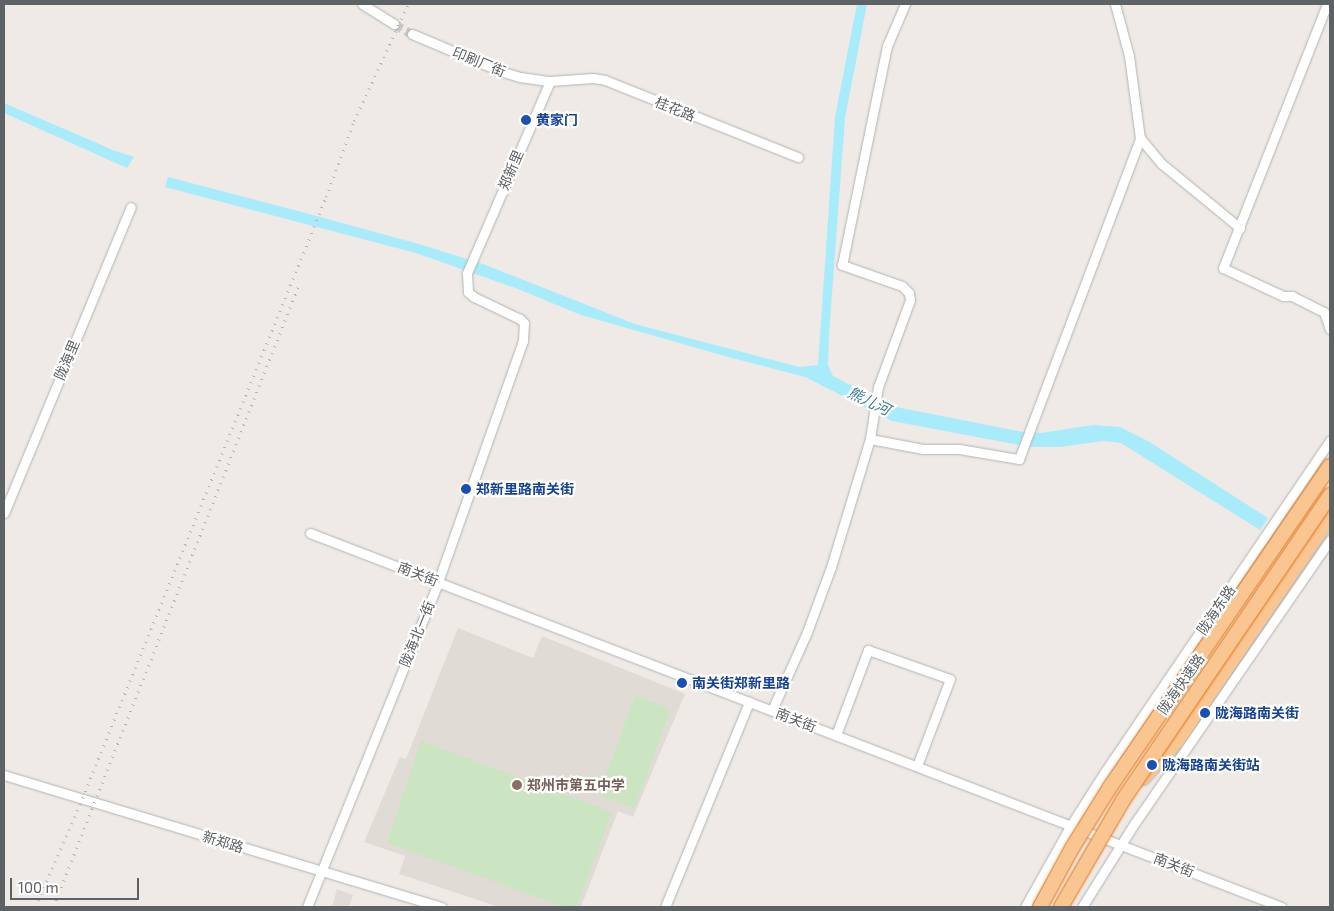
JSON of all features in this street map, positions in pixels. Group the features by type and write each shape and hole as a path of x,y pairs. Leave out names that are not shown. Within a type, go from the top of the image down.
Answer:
{"highway":[{"name":"陇海快速路","path":"1040,907 1072,848 1110,787 1330,466"},
{"name":"陇海快速路","path":"1061,907 1123,800 1330,495"},
{"path":"1123,800 1177,741 1330,517"}],"street":[{"path":"362,4 394,24"},
{"path":"772,710 806,632 831,567 870,439 878,387 910,300 908,293 902,286 842,265 888,46 905,4"},
{"path":"870,439 923,449 959,449 1019,459 1021,448 1140,138 1129,56 1115,4"},
{"path":"1327,4 1223,268 1283,296 1292,296 1324,312 1330,329"},
{"name":"印刷厂街","path":"412,34 500,72 550,80"},
{"name":"桂花路","path":"550,80 593,78 605,80 798,157"},
{"name":"郑新里","path":"467,273 550,80"},
{"path":"1140,138 1162,164 1240,228"},
{"name":"陇海里","path":"4,513 131,207"},
{"name":"陇海北一街","path":"307,907 438,582 525,331 524,323 520,319 474,297 468,292 467,273"},
{"name":"陇海东路","path":"1025,907 1071,825 1104,773 1330,441"},
{"name":"南关街","path":"310,533 1282,907"},
{"path":"1082,907 1121,845 1330,540"},
{"path":"836,735 868,650 950,679 917,766"},
{"path":"665,907 749,702"},
{"name":"新郑路","path":"4,775 442,907"}],"shaded area":[{"name":"郑州市第五中学","path":"458,628 533,658 542,636 685,694 633,817 618,811 581,907 499,907 399,874 405,856 364,842 400,757 406,759"},
{"path":"337,889 353,895 349,907 332,907"}],"green space":[{"path":"635,696 671,709 634,809 599,796"},
{"path":"421,741 612,812 577,907 565,907 387,843"}],"water":[{"name":"熊儿河","path":"857,4 867,4 845,118 829,335 828,365 833,376 891,406 1023,432 1041,433 1093,425 1120,427 1148,441 1268,518 1260,530 1121,443 1103,441 1060,447 1030,447 892,421 805,377 581,315 518,289 416,253 165,187 168,177 302,212 419,244 483,264 635,324 799,367 818,365 835,117"},
{"path":"4,103 113,150 134,157 127,168 4,113"}],"tunnel":[{"path":"394,24 412,34"}],"railway":[{"path":"35,907 77,811 326,197 354,121 408,4"},
{"path":"53,907 300,282"}],"place":[{"name":"黄家门","path":"526,120"},
{"name":"郑新里路南关街","path":"466,489"},
{"name":"南关街郑新里路","path":"682,683"},
{"name":"陇海路南关街","path":"1205,713"},
{"name":"陇海路南关街站","path":"1152,765"},
{"name":"郑州市第五中学","path":"517,785"}]}
